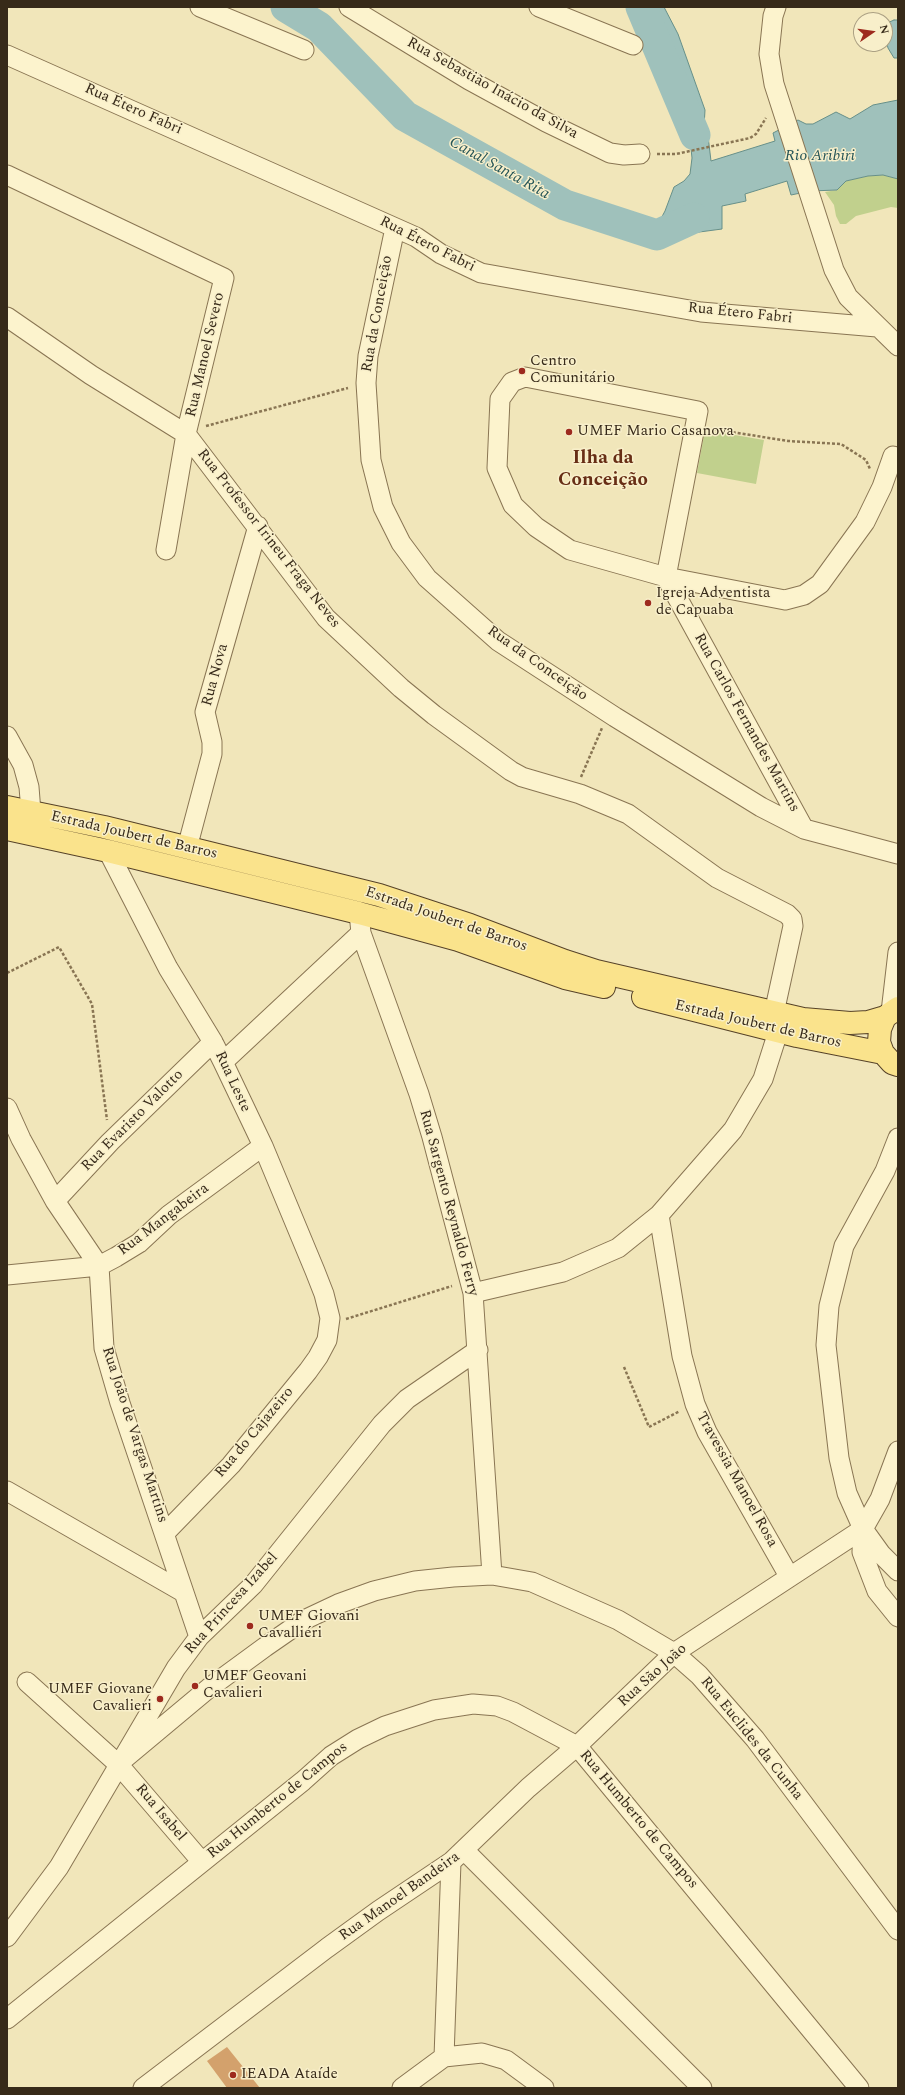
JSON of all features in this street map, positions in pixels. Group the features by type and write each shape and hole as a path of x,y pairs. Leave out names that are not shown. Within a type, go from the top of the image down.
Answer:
{"main road":[{"name":"Estrada Joubert de Barros","path":"7,807 104,827 379,895 470,924 565,961 596,971 776,1022 891,1059"},
{"name":"Estrada Joubert de Barros","path":"7,830 108,851 360,923 458,940 565,978 776,1022 803,1020 850,1024 868,1022 891,1012"},
{"path":"891,1012 880,1029 879,1042 891,1059"}],"street":[{"path":"200,7 304,50"},
{"name":"Rua Sebastião Inácio da Silva","path":"349,7 469,80 546,122 610,153 624,156 640,154"},
{"path":"539,7 633,45"},
{"path":"776,7 773,16 768,54 783,112 834,270 848,297 898,346"},
{"name":"Rua Étero Fabri","path":"7,55 416,237 441,254 481,273 499,277 517,278 701,312 877,327"},
{"name":"Rua Manoel Severo","path":"7,175 224,278 187,432 166,550"},
{"name":"Rua da Conceição","path":"395,228 368,356 366,383 371,460 383,507 401,543 428,578 498,641 608,712 761,807 804,828 898,854"},
{"name":"Rua Professor Irineu Fraga Neves","path":"7,317 91,375 187,432 326,618 401,688 434,715 511,771 522,777 575,792 628,814 717,878 787,914 792,919 793,926 776,1022"},
{"path":"666,577 697,418 525,377 512,382 500,399 497,468 513,505 536,527 570,550 666,577 785,600 804,595 820,584 865,522 893,456"},
{"name":"Rua Nova","path":"187,848 212,754 212,742 206,712 258,526"},
{"name":"Rua Carlos Fernandes Martins","path":"666,577 804,828"},
{"path":"7,736 23,765 29,787 31,812"},
{"name":"Rua Leste","path":"108,851 168,968 213,1042 263,1146 324,1294 330,1318 329,1324"},
{"path":"223,1062 360,923"},
{"name":"Rua Sargento Reynaldo Ferry","path":"360,923 423,1108 471,1287 478,1350 492,1575"},
{"path":"891,1012 898,952"},
{"path":"471,1287 563,1272 618,1248 659,1216 733,1130 763,1079 776,1022"},
{"name":"Rua Evaristo Valotto","path":"55,1201 110,1142 213,1042"},
{"path":"7,1108 21,1139 55,1201 99,1266"},
{"path":"898,1138 885,1171 844,1246 829,1306 826,1345 839,1458 847,1493 863,1529 881,1554 898,1571"},
{"name":"Rua Mangabeira","path":"7,1275 99,1266 140,1243 169,1215 263,1146"},
{"name":"Travessia Manoel Rosa","path":"659,1216 682,1356 695,1404 707,1432 789,1576"},
{"name":"Rua João de Vargas Martins","path":"99,1266 104,1348 120,1403 199,1637"},
{"name":"Rua do Cajazeiro","path":"165,1533 231,1465 308,1371 318,1357 327,1340 329,1324"},
{"name":"Rua Princesa Izabel","path":"7,1937 59,1866 176,1668 199,1637 253,1585 382,1424 407,1399 478,1350"},
{"path":"898,1452 880,1498 863,1529 862,1552 877,1591 898,1618"},
{"path":"7,1491 183,1592"},
{"name":"Rua São João","path":"458,1856 528,1788 576,1746 674,1653 789,1576 863,1529"},
{"name":"Rua Euclides da Cunha","path":"118,1764 209,1688 304,1620 338,1604 374,1591 416,1581 492,1575 532,1582 618,1620 674,1653 699,1675 755,1739 898,1930"},
{"name":"Rua Isabel","path":"28,1682 118,1764 202,1862"},
{"name":"Rua Humberto de Campos","path":"7,2019 331,1756 358,1739 385,1726 434,1710 473,1704 497,1706 535,1723 576,1746 859,2088"},
{"path":"444,2057 458,1856"},
{"name":"Rua Manoel Bandeira","path":"143,2088 327,1948 458,1856 702,2088"},
{"path":"402,2088 444,2057 482,2053 506,2060 544,2088"}],"path":[{"path":"676,154 750,138 756,134 766,118 783,112"},
{"path":"187,432 366,383"},
{"path":"697,418 788,441 840,444 866,460 878,494"},
{"path":"575,792 608,712"},
{"path":"7,974 59,947 92,1004 110,1142"},
{"path":"329,1324 471,1287"},
{"path":"624,1367 649,1426 695,1404"}],"green space":[{"path":"883,175 898,179 898,208 891,207 856,216 846,224 840,224 836,216 834,205 825,192 837,190 846,181 868,176"},
{"path":"705,430 764,440 756,484 697,473"}],"water":[{"name":"Rio Aribiri","path":"638,7 664,7 678,34 705,110 704,127 708,136 711,161 775,141 773,133 798,120 806,124 813,124 836,112 850,119 873,105 898,100 898,179 883,175 868,176 846,181 837,190 810,191 791,195 787,181 745,194 746,201 722,206 722,229 654,238 658,224 665,211 674,187 684,181 690,174 692,158 689,130 682,113 670,60 653,55 655,42 653,32"},
{"path":"893,20 898,20 898,58 894,58 890,52 893,52"}],"building":[{"name":"IEADA Ataíde","path":"227,2047 260,2088 227,2088 207,2061"}],"waterway":[{"name":"Canal Santa Rita","path":"286,7 319,27 405,116 565,205 657,235 694,218"},
{"name":"Rio Aribiri","path":"641,7 695,135"}],"place":[{"name":"Centro Comunitário","path":"522,371"},
{"name":"UMEF Mario Casanova","path":"569,432"},
{"name":"Igreja Adventista de Capuaba","path":"648,603"},
{"name":"UMEF Giovani Cavalliéri","path":"250,1626"},
{"name":"UMEF Geovani Cavalieri","path":"195,1686"},
{"name":"UMEF Giovane Cavalieri","path":"160,1699"},
{"name":"IEADA Ataíde","path":"233,2075"}],"district":[{"name":"Ilha da Conceição","path":"603,470"}]}
